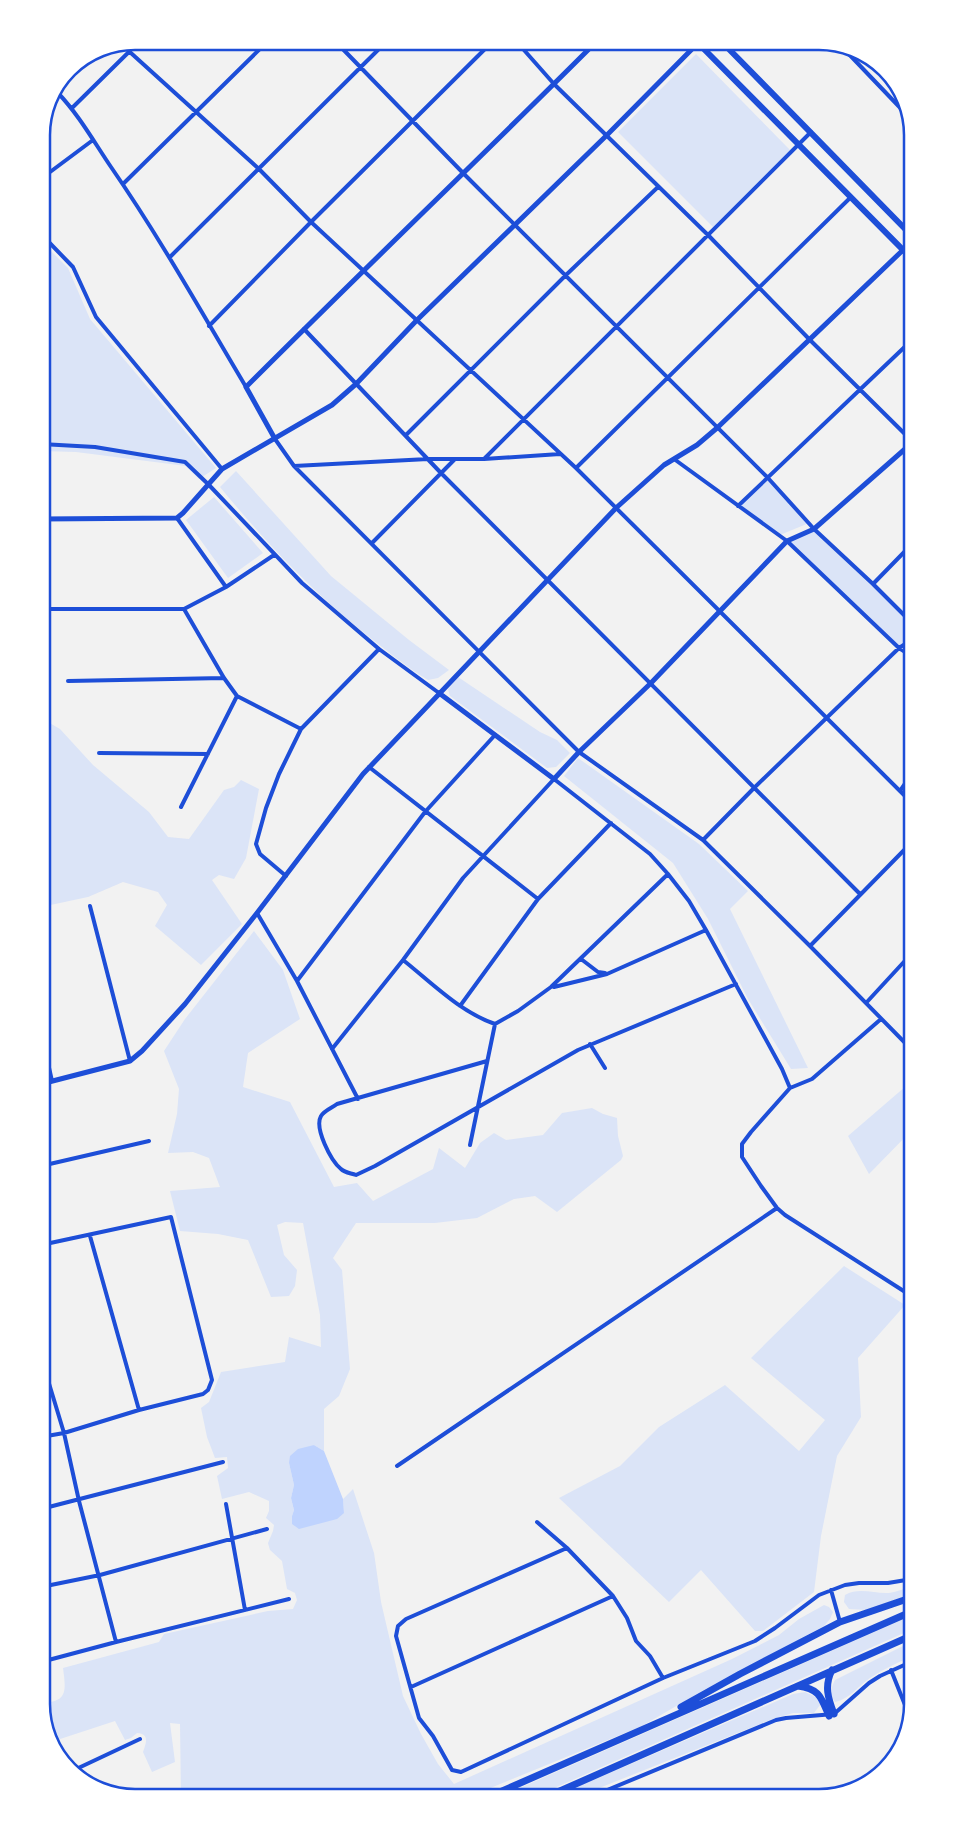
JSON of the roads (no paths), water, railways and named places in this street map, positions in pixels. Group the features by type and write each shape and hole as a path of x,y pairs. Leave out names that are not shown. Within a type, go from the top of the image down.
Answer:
{"highway":[{"path":"651,1724 740,1674 840,1622 904,1600"},
{"path":"506,1789 904,1615"},
{"path":"564,1789 904,1638"},
{"path":"831,1715 826,1688 827,1679 832,1669"},
{"path":"798,1686 810,1688 819,1694 831,1715"}],"main road":[{"path":"705,50 903,250"},
{"path":"729,50 904,229"}],"street":[{"path":"123,184 259,50"},
{"path":"344,50 464,174 768,478 814,529 904,615"},
{"path":"170,257 379,50"},
{"path":"209,326 484,50"},
{"path":"524,50 554,84 709,236 904,433"},
{"path":"246,387 588,50"},
{"path":"50,519 177,518 222,469 332,405 356,384 416,320 607,135 689,50"},
{"path":"72,108 130,51 259,169 311,222 576,468 904,795"},
{"path":"852,57 898,105"},
{"path":"60,96 72,108 170,257 275,439 294,466 579,752 703,840 904,1043"},
{"path":"484,459 811,132"},
{"path":"50,172 93,140"},
{"path":"406,435 566,275 658,187"},
{"path":"576,468 851,197"},
{"path":"50,243 73,267 96,317 222,469"},
{"path":"50,1072 52,1081 130,1061 142,1051 185,1004 286,876 369,766 546,579 616,508 664,465 697,445 717,428 903,250"},
{"path":"304,329 440,472 860,894"},
{"path":"738,506 904,348"},
{"path":"50,444 95,447 185,462 209,484 302,584 379,649 554,779 650,854 689,901 782,1069 790,1088"},
{"path":"332,1049 403,960 463,878 579,752 651,683 787,541 814,529 904,450"},
{"path":"294,466 428,459 484,459 560,454"},
{"path":"674,459 787,541 904,652"},
{"path":"372,543 440,472 454,460"},
{"path":"177,518 226,587"},
{"path":"873,584 904,552"},
{"path":"50,609 184,608 226,587 274,555"},
{"path":"184,608 224,678 237,696 301,728"},
{"path":"703,840 826,718 904,645"},
{"path":"286,876 260,854 256,844 266,808 279,774 301,728 379,649"},
{"path":"68,681 224,678"},
{"path":"181,807 237,696"},
{"path":"297,981 425,812 495,735"},
{"path":"99,753 208,754"},
{"path":"369,766 425,812 538,899"},
{"path":"900,791 904,785"},
{"path":"460,1006 538,899 611,823"},
{"path":"810,946 904,850"},
{"path":"403,960 460,1006 483,1020 495,1024 518,1011 551,987 668,874"},
{"path":"90,906 130,1061"},
{"path":"257,913 297,981 358,1099"},
{"path":"551,987 607,974 706,930"},
{"path":"581,959 598,972 607,974"},
{"path":"866,1003 904,962"},
{"path":"487,1061 337,1104 326,1111 320,1118 319,1128 327,1150 343,1171 356,1175 590,1044 736,984"},
{"path":"881,1019 812,1079 790,1088 750,1132 742,1144 742,1157 777,1208 785,1215 904,1291"},
{"path":"470,1145 495,1024"},
{"path":"590,1044 605,1068"},
{"path":"50,1164 149,1141"},
{"path":"396,1466 777,1208"},
{"path":"50,1244 171,1217 211,1374 210,1385 203,1394 50,1435"},
{"path":"90,1236 139,1410"},
{"path":"50,1386 64,1433 79,1500 116,1642"},
{"path":"50,1507 222,1462"},
{"path":"226,1504 245,1610"},
{"path":"537,1522 567,1548 613,1596 624,1612 636,1642 650,1656 663,1678"},
{"path":"50,1585 100,1575 267,1529"},
{"path":"567,1548 406,1619 398,1626 396,1636 419,1718 438,1744 452,1770 461,1772 663,1678 755,1641 811,1600 830,1590 859,1583 888,1583 904,1580"},
{"path":"830,1590 840,1622"},
{"path":"411,1687 613,1596"},
{"path":"50,1660 290,1599"},
{"path":"610,1789 776,1720 831,1715 869,1683 904,1665"},
{"path":"891,1670 904,1702"},
{"path":"79,1768 140,1740"}],"water":[{"path":"314,1445 324,1451 343,1499 344,1513 337,1519 299,1529 292,1524 294,1510 291,1498 294,1485 289,1463 290,1456 298,1449"}]}
